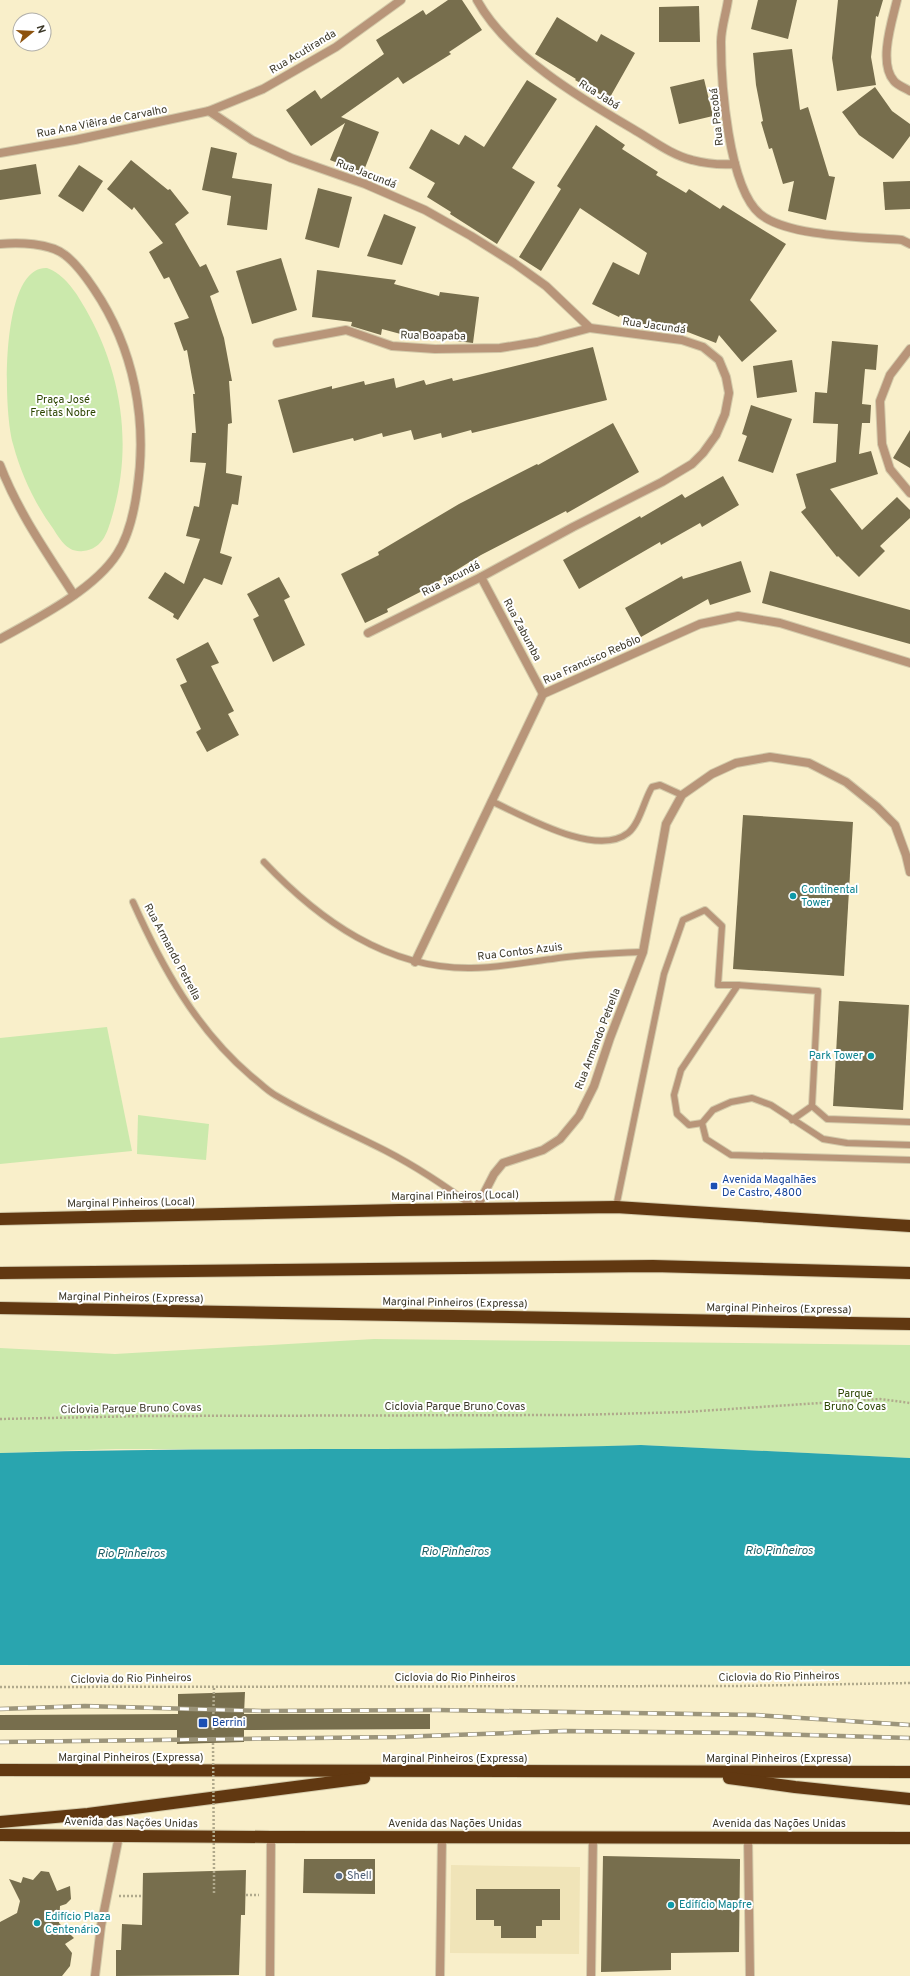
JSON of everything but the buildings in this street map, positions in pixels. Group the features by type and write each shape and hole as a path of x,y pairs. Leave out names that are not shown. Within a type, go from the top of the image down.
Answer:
{"highway":[{"name":"Marginal Pinheiros (Local)","path":"0,1219 616,1207 910,1226"},
{"path":"0,1273 653,1266 910,1273"},
{"name":"Marginal Pinheiros (Expressa)","path":"0,1308 910,1324"},
{"name":"Marginal Pinheiros (Expressa)","path":"0,1770 910,1772"},
{"path":"0,1822 96,1813 284,1790 403,1772"},
{"path":"684,1772 795,1787 910,1800"},
{"name":"Avenida das Nações Unidas","path":"0,1835 910,1838"}],"street":[{"name":"Rua Acutiranda","path":"209,111 263,88 336,47 401,0"},
{"name":"Rua Jabá","path":"477,0 494,25 508,40 566,88 592,105 665,149 691,160 712,165 735,164"},
{"name":"Rua Pacobá","path":"728,0 721,41 727,130 735,164 749,201 760,214 775,222 833,235 902,240 910,244"},
{"path":"897,0 886,53 888,68 894,82 910,91"},
{"name":"Rua Ana Viêira de Carvalho","path":"0,153 75,140 209,111"},
{"name":"Rua Jacundá","path":"209,111 252,140 291,158 365,184 425,210 472,236 546,286 590,328 682,340 703,347 719,360 726,377 729,393 725,414 716,435 703,454 692,464 662,482 573,527 481,577 368,633"},
{"path":"0,247 12,243 32,244 49,248 64,254 75,264 102,301 125,350 134,380 140,409 142,446 140,471 131,517 126,537 117,554 107,567 74,595 48,612 0,638"},
{"name":"Rua Boapaba","path":"277,343 346,330 392,346 435,349 500,348 537,342 590,328"},
{"path":"910,350 890,375 880,401 882,444 890,469 910,493"},
{"path":"0,466 10,492 24,517 74,595"},
{"name":"Rua Zabumba","path":"481,577 543,694"},
{"name":"Rua Francisco Rebôlo","path":"415,962 543,694 700,624 738,616 780,623 910,664"},
{"name":"Rua Armando Petrella","path":"476,1209 494,1174 503,1164 543,1150 560,1139 578,1116 594,1086 610,1038 643,952 666,824 682,795 712,774 736,763 770,757 809,763 846,782 877,807 895,825 906,855 910,872"},
{"path":"95,1976 101,1926 119,1836"},
{"path":"270,1976 271,1837"},
{"path":"440,1976 442,1837"},
{"path":"592,1976 593,1837"},
{"path":"748,1837 750,1976"}],"lane":[{"path":"491,801 573,837 597,842 613,840 629,832 641,813 652,787 660,785 682,795"},
{"name":"Rua Contos Azuis","path":"264,862 290,890 329,922 377,948 415,962 445,968 471,968 506,966 584,955 643,952"},
{"name":"Rua Armando Petrella","path":"133,902 152,942 191,1011 215,1042 244,1070 274,1094 388,1152 450,1189 476,1209"},
{"path":"616,1207 664,974 683,920 705,910 722,926 718,984 818,990 812,1106"},
{"path":"738,985 681,1070 674,1095 677,1114 689,1125 702,1123 713,1110 731,1102 752,1098 772,1105 792,1120 823,1139 847,1143 910,1145"},
{"path":"792,1120 812,1106"},
{"path":"812,1106 827,1119 910,1122"},
{"path":"702,1123 706,1139 731,1155 910,1160"}],"path":[{"name":"Ciclovia Parque Bruno Covas","path":"0,1419 144,1416 576,1415 685,1412 880,1399 910,1403"},
{"name":"Ciclovia do Rio Pinheiros","path":"0,1687 737,1686 910,1683"},
{"path":"213,1730 214,1686"},
{"path":"213,1743 214,1895"},
{"path":"107,1896 143,1896"}],"shaded area":[{"path":"451,1865 580,1867 579,1954 450,1953"}],"green space":[{"name":"Praça José Freitas Nobre","path":"47,268 64,279 74,290 85,308 107,356 115,382 120,408 122,460 119,487 113,513 104,538 96,547 83,551 73,550 64,544 39,508 20,466 13,444 10,427 7,402 7,373 13,313 20,289 32,273"},
{"path":"107,1027 132,1151 0,1164 0,1038"},
{"path":"138,1115 209,1124 206,1160 137,1154"},
{"name":"Parque Bruno Covas","path":"374,1339 910,1345 910,1458 641,1445 522,1449 116,1449 0,1453 0,1348 115,1354"}],"water":[{"name":"Rio Pinheiros","path":"641,1445 910,1458 910,1666 0,1665 0,1453"}],"railway":[{"path":"0,1709 85,1706 262,1711 437,1710 756,1715 910,1725"},
{"path":"0,1742 397,1737 564,1731 740,1733 910,1738"}],"place":[{"name":"Continental Tower","path":"793,896"},
{"name":"Park Tower","path":"871,1056"},
{"name":"Avenida Magalhães De Castro, 4800","path":"714,1186"},
{"name":"Berrini","path":"203,1723"},
{"name":"Shell","path":"339,1876"},
{"name":"Edifício Mapfre","path":"671,1905"},
{"name":"Edifício Plaza Centenário","path":"37,1923"}]}
